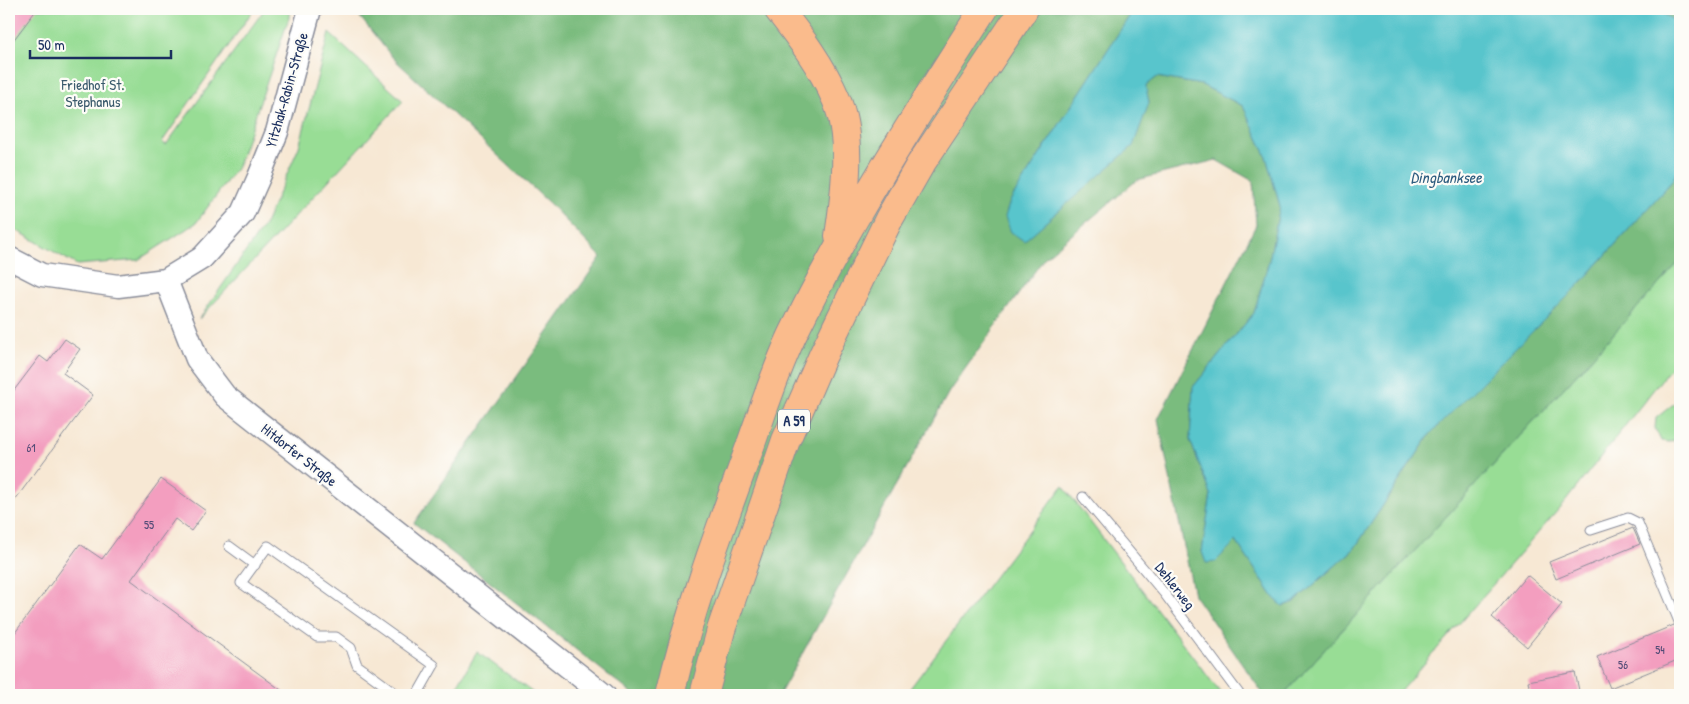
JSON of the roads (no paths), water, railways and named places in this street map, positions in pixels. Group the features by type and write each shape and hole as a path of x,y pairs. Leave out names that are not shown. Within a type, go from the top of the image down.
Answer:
{"highway":[{"path":"778,9 805,44 837,100 844,133 845,163 843,209 837,249"},
{"name":"A 59","path":"672,684 691,613 757,427 792,336 837,249 909,126 984,9"},
{"name":"A 59","path":"704,694 721,630 786,440 823,355 889,219 920,164 1024,9"}],"street":[{"name":"Yitzhak-Rabin-Straße","path":"166,280 202,258 243,213 277,132 310,9"},
{"path":"9,258 42,275 118,286 166,280"},
{"name":"Hitdorfer Straße","path":"166,280 197,358 225,396 604,695"}],"lane":[{"name":"Dehlerweg","path":"1083,497 1164,593 1240,695"},
{"path":"1591,530 1628,518 1638,523 1680,624"},
{"path":"229,546 255,565"},
{"path":"398,695 357,665 351,648 336,637 317,637 241,583 268,546 434,665 417,695"}],"water":[{"name":"Dingbanksee","path":"1134,9 1655,9 1680,24 1680,166 1672,181 1578,286 1431,433 1354,549 1294,602 1283,606 1274,598 1236,541 1215,562 1206,563 1202,552 1211,494 1190,440 1193,387 1254,313 1269,261 1280,206 1265,153 1243,106 1202,85 1157,77 1146,86 1149,103 1133,146 1024,241 1011,232 1005,217 1010,201"}],"park label":[{"name":"Friedhof St. Stephanus","path":"93,94"}]}
